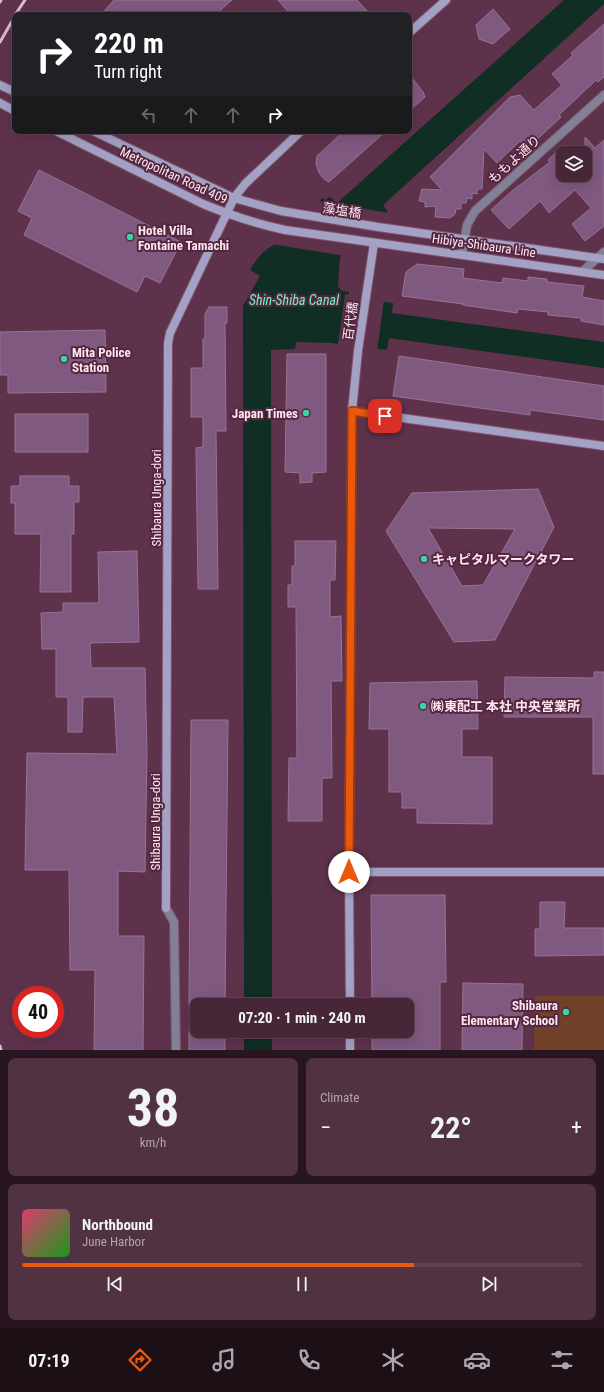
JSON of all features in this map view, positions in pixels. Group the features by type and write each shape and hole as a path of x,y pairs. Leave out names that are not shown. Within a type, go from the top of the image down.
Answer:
{"street":[{"path":"412,30 446,0"},
{"path":"0,85 12,91"},
{"name":"ももよ通り","path":"462,255 467,225 475,211 604,95"},
{"path":"0,103 12,109"},
{"name":"Metropolitan Road 409","path":"62,134 226,214 253,223 285,230"},
{"name":"Metropolitan Road 409","path":"99,134 234,198 302,216"},
{"name":"Shibaura Unga-dori","path":"176,1050 174,922 166,908 168,343 170,333 234,198 245,184 298,134"},
{"name":"藻塩橋","path":"302,216 378,227"},
{"name":"Hibiya-Shibaura Line","path":"378,227 601,259"},
{"name":"藻塩橋","path":"285,230 360,240"},
{"name":"Hibiya-Shibaura Line","path":"360,240 604,275"},
{"name":"百代橋","path":"350,998 349,872 352,411 358,351 374,242"},
{"path":"583,271 601,259 604,252"},
{"path":"352,411 604,446"},
{"path":"349,872 604,872"},
{"path":"350,1038 350,1050"}],"shaded area":[{"name":"Shibaura Elementary School","path":"535,996 604,996 604,1050 534,1050"}],"water":[{"name":"Shin-Shiba Canal","path":"564,0 604,0 604,4 383,205 388,212 340,257 338,286 342,291 349,292 348,297 393,303 392,313 604,342 604,368 389,338 387,350 331,343 296,342 295,349 271,350 272,998 244,998 243,306 260,276 250,270 261,255 276,244 323,198 325,200 330,197 337,203"},
{"path":"244,1038 272,1038 272,1050 244,1050"}],"pier":[{"path":"317,201 389,213 345,256 271,244 275,242"},
{"path":"345,294 384,300 377,351 338,345"}],"building":[{"path":"114,0 232,0 218,12 104,12"},
{"path":"278,0 357,0 368,12 288,12"},
{"path":"493,9 510,29 493,44 479,39 476,25"},
{"path":"604,24 604,77 598,82 596,80 559,115 561,117 527,149 520,141 497,163 484,149 482,189 477,189 477,194 472,193 472,199 467,198 466,203 461,203 461,209 456,209 455,214 450,218 435,217 436,206 425,207 425,202 419,201 422,189 442,190 430,177 510,97 520,95 534,110 562,85 552,74 573,55 571,53"},
{"path":"412,78 423,92 425,97 412,108"},
{"path":"341,134 383,134 329,182 319,173 316,164 317,156"},
{"path":"585,137 595,148 604,140 604,226 585,241 572,224 591,208 575,190 549,213 540,201 509,229 491,210 512,191 550,162 548,160 556,153 556,182 592,182 592,146 585,146"},
{"path":"39,170 181,242 160,283 145,276 137,292 24,235 32,218 18,211"},
{"path":"417,264 464,269 463,278 502,283 503,278 528,281 528,277 547,279 547,282 584,286 582,297 604,301 604,325 581,321 581,318 548,315 548,312 518,309 517,313 402,296 406,272"},
{"path":"209,307 227,307 227,323 225,323 226,431 216,431 218,589 198,589 196,448 203,447 203,417 191,417 191,368 203,368 205,314"},
{"path":"105,330 106,392 8,393 8,375 0,375 0,332"},
{"name":"Japan Times","path":"287,354 326,354 326,472 312,473 312,482 300,483 300,473 285,472"},
{"path":"399,356 604,386 604,420 530,410 530,415 393,396"},
{"path":"15,414 88,414 88,452 15,452"},
{"path":"20,476 69,476 69,486 79,486 79,502 74,502 74,534 71,534 71,592 40,592 41,534 15,534 15,503 11,503 11,486 20,486"},
{"name":"キャピタルマークタワー","path":"538,489 554,527 495,640 454,642 386,531 412,493","holes":["428,528 515,529 483,585 462,586"]},
{"path":"295,541 336,541 335,580 330,580 330,617 341,616 342,681 331,681 332,778 322,778 322,821 288,821 289,758 297,758 296,607 288,607 288,585 292,585 292,566 295,566"},
{"path":"137,551 139,642 90,643 91,668 145,668 147,753 145,872 118,871 118,936 144,936 143,1050 94,1050 95,970 70,970 69,870 25,870 27,753 117,754 114,697 83,697 82,732 68,732 68,697 56,697 56,649 42,649 41,613 63,612 63,603 99,603 98,552"},
{"path":"594,672 604,672 604,774 593,774 593,717 504,717 505,677 594,678"},
{"path":"477,681 478,729 462,729 462,757 492,757 492,824 417,823 417,808 402,808 402,792 389,792 389,729 369,729 370,683"},
{"path":"191,720 228,720 225,998 190,998 189,1005"},
{"path":"371,895 445,895 446,982 440,982 440,1050 372,1050 372,1038 414,1038 414,998 372,998"},
{"path":"540,902 565,902 564,928 604,928 604,955 535,956 535,929 540,929"},
{"path":"463,983 523,984 522,1050 462,1050"},
{"path":"189,1031 190,1038 225,1038 225,1050 189,1050"}],"railway":[{"path":"17,12 25,0"},
{"path":"0,42 12,21"},
{"path":"0,1046 1,1050"}],"place":[{"name":"Hotel Villa Fontaine Tamachi","path":"130,237"},
{"name":"Mita Police Station","path":"64,359"},
{"name":"Japan Times","path":"306,413"},
{"name":"キャピタルマークタワー","path":"424,559"},
{"name":"㈱東配工 本社 中央営業所","path":"423,706"},
{"name":"Shibaura Elementary School","path":"566,1012"}],"route":[{"path":"349,872 352,411 385,416"}]}
